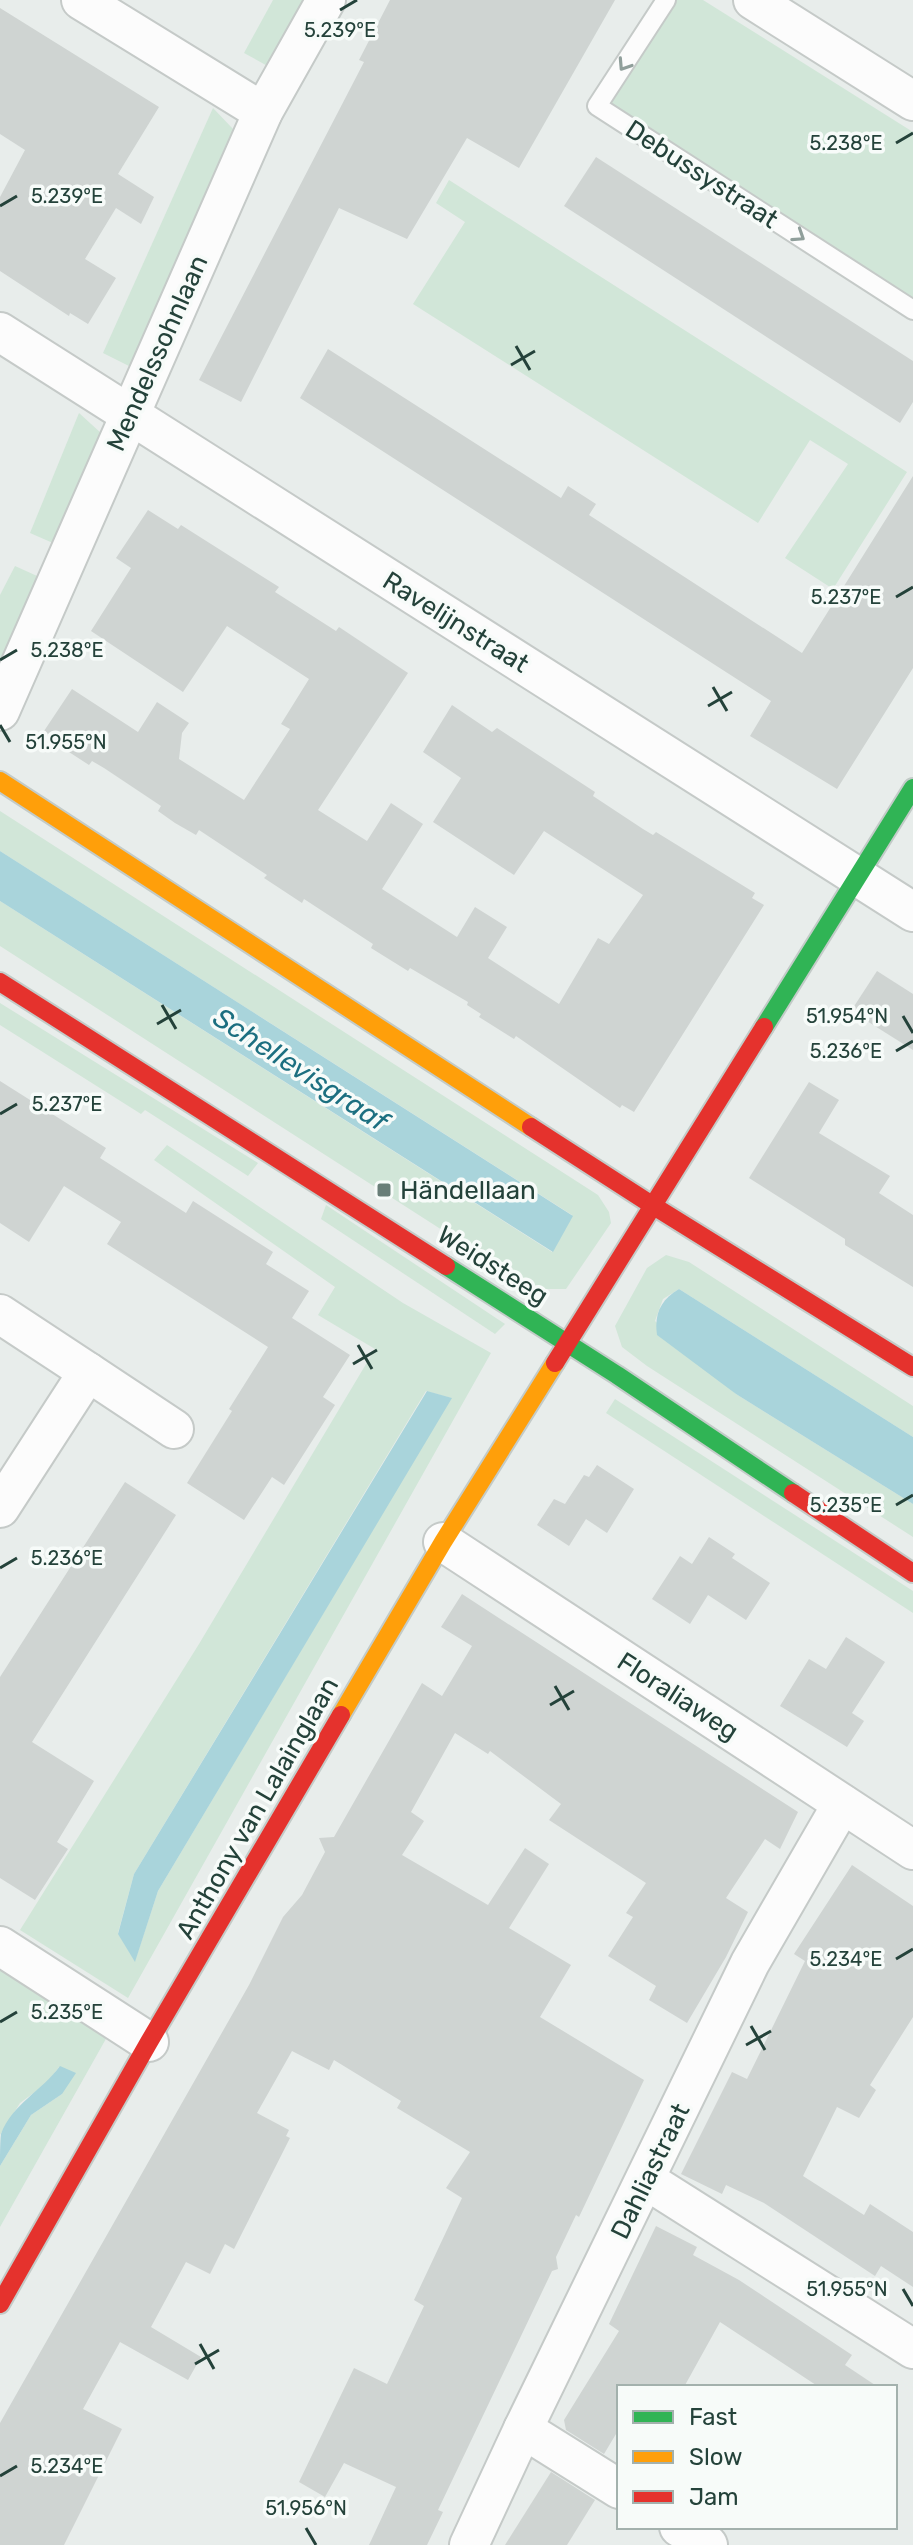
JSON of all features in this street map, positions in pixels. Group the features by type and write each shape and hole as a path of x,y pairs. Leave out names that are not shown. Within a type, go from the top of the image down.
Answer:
{"street":[{"path":"81,0 263,112"},
{"name":"Mendelssohnlaan","path":"0,711 263,112 326,0"},
{"path":"753,0 913,101"},
{"name":"Ravelijnstraat","path":"0,332 913,912"},
{"path":"0,781 652,1205 913,1367"},
{"path":"567,1343 913,788"},
{"name":"Weidsteeg","path":"0,982 567,1343 913,1573"},
{"path":"0,1314 174,1429"},
{"name":"Anthony van Lalainglaan","path":"0,2304 149,2042 443,1542 567,1343"},
{"path":"0,1508 88,1372"},
{"name":"Floraliaweg","path":"443,1542 913,1850"},
{"name":"Dahliastraat","path":"469,2545 750,1963 842,1804"},
{"path":"0,1946 149,2042"},
{"path":"646,2180 913,2349"},
{"path":"523,2429 617,2488"},
{"path":"682,2529 708,2545"}],"lane":[{"name":"Debussystraat","path":"666,0 597,106 913,310"}],"green space":[{"path":"273,0 311,0 273,69 244,53"},
{"path":"660,0 703,0 913,132 913,310 597,106"},
{"path":"213,108 233,129 131,367 103,353"},
{"path":"449,180 907,472 833,589 785,558 848,464 810,440 758,523 413,304 465,222 436,203"},
{"path":"79,413 102,434 62,547 30,533"},
{"path":"15,566 46,580 0,670 0,595"},
{"path":"0,811 598,1195 609,1212 611,1223 566,1289 534,1289 0,946 0,901 552,1252 572,1215 0,851"},
{"path":"0,1003 258,1163 248,1176 145,1110 141,1114 0,1025"},
{"path":"167,1145 403,1303 491,1353 128,1998 20,1930 199,1644 375,1349 318,1315 335,1287 154,1160","holes":["426,1391 451,1398 158,1891 135,1961 118,1933 134,1874"]},
{"path":"326,1205 505,1324 495,1334 321,1219"},
{"path":"666,1255 689,1262 913,1406 913,1437 679,1289 663,1299 655,1321 736,1394 913,1504 913,1537 622,1347 615,1326 647,1268"},
{"path":"615,1399 913,1591 913,1613 606,1413"},
{"path":"0,1969 107,2037 0,2227 0,2166 31,2115 62,2094 59,2067 47,2083 20,2103 0,2135"}],"water":[{"name":"Schellevisgraaf","path":"0,851 573,1216 553,1252 0,901"},
{"path":"679,1289 913,1437 913,1504 736,1394 657,1335 660,1308"},
{"path":"427,1391 452,1398 158,1891 135,1962 118,1934 134,1874"},
{"path":"60,2066 76,2073 62,2094 31,2115 0,2166 1,2134 6,2123"}],"building":[{"path":"390,0 615,0 519,168 467,138 407,239 339,208 241,402 199,380 364,62 359,60"},
{"path":"0,8 159,107 118,174 154,197 141,224 116,208 85,259 116,278 88,324 70,313 69,316 0,271 0,197 25,150 0,134"},
{"path":"596,157 913,361 913,402 900,423 564,206"},
{"path":"328,349 561,498 568,486 596,504 589,515 802,653 913,476 913,668 837,789 750,736 771,701 300,398"},
{"path":"148,510 178,529 181,525 279,587 275,592 336,631 339,627 408,673 318,810 367,841 391,803 423,824 382,889 457,937 475,907 507,927 488,958 559,1004 598,938 609,944 643,895 544,831 514,875 433,822 461,778 423,752 452,705 492,732 497,728 595,792 593,796 643,829 653,835 656,832 755,893 752,898 764,905 634,1112 622,1105 620,1108 516,1036 514,1039 479,1017 481,1014 467,1005 468,1002 371,948 373,944 304,899 302,903 264,878 267,875 199,830 196,835 175,823 158,811 161,806 104,768 92,761 89,765 52,741 54,738 44,731 72,689 138,732 157,702 189,723 182,733 179,759 244,800 290,729 281,724 309,679 227,626 183,692 91,631 131,568 116,558"},
{"path":"877,971 913,994 913,1050 851,1011"},
{"path":"0,1081 106,1148 100,1158 186,1213 193,1201 273,1252 266,1264 309,1291 292,1318 350,1355 323,1397 335,1405 284,1485 272,1477 244,1520 187,1483 268,1347 107,1244 121,1222 64,1186 29,1242 0,1223"},
{"path":"809,1082 839,1100 819,1133 890,1176 879,1193 913,1215 913,1287 845,1245 845,1239 749,1178"},
{"path":"597,1465 634,1489 607,1533 586,1519 569,1546 537,1525 554,1499 565,1504 584,1475 589,1477"},
{"path":"125,1482 176,1515 32,1742 94,1781 57,1842 68,1849 35,1900 0,1878 0,1677"},
{"path":"709,1537 735,1554 732,1558 770,1583 746,1620 708,1595 690,1624 652,1599 680,1556 692,1564"},
{"path":"462,1594 798,1812 780,1849 765,1839 726,1898 748,1912 687,2023 649,2000 656,1986 608,1956 633,1917 626,1913 646,1883 549,1820 561,1804 490,1751 488,1754 455,1733 411,1812 424,1821 402,1855 488,1905 525,1848 549,1864 509,1928 571,1965 540,2017 644,2080 579,2217 576,2215 556,2257 558,2269 552,2271 438,2510 443,2512 427,2545 369,2545 396,2487 344,2463 325,2497 299,2482 354,2368 387,2384 424,2306 414,2300 462,2198 446,2188 470,2152 397,2108 401,2101 334,2060 329,2070 292,2051 257,2113 289,2130 286,2136 290,2138 234,2249 225,2244 210,2274 186,2262 151,2327 201,2357 188,2380 120,2342 83,2409 122,2429 64,2545 0,2545 0,2423 249,1985 283,1917 302,1895 325,1852 319,1838 334,1837 422,1683 442,1696 472,1646 441,1627"},
{"path":"846,1637 885,1662 852,1713 864,1721 847,1747 780,1706 809,1659 826,1669"},
{"path":"852,1865 913,1906 913,2017 870,2085 876,2090 859,2118 837,2107 803,2176 864,2215 870,2204 913,2232 913,2287 881,2266 875,2276 764,2203 726,2185 722,2194 681,2174 732,2072 747,2079 805,1961 794,1954"},
{"path":"656,2226 697,2247 693,2255 739,2280 852,2355 845,2365 875,2385 816,2385 720,2322 685,2385 617,2385 617,2432 604,2454 566,2430 564,2420 619,2331 609,2324"},
{"path":"551,2472 595,2500 567,2545 505,2545"}],"traffic: fast":[{"path":"764,1027 913,788"},
{"path":"446,1266 793,1493"}],"traffic: slow":[{"path":"0,781 531,1127"},
{"path":"341,1715 443,1542 555,1363"}],"traffic: jam":[{"path":"0,982 446,1266"},
{"path":"555,1363 764,1027"},
{"path":"531,1127 913,1367"},
{"path":"793,1493 913,1573"},
{"path":"0,2304 341,1715"}],"place":[{"name":"Händellaan","path":"384,1190"}]}
